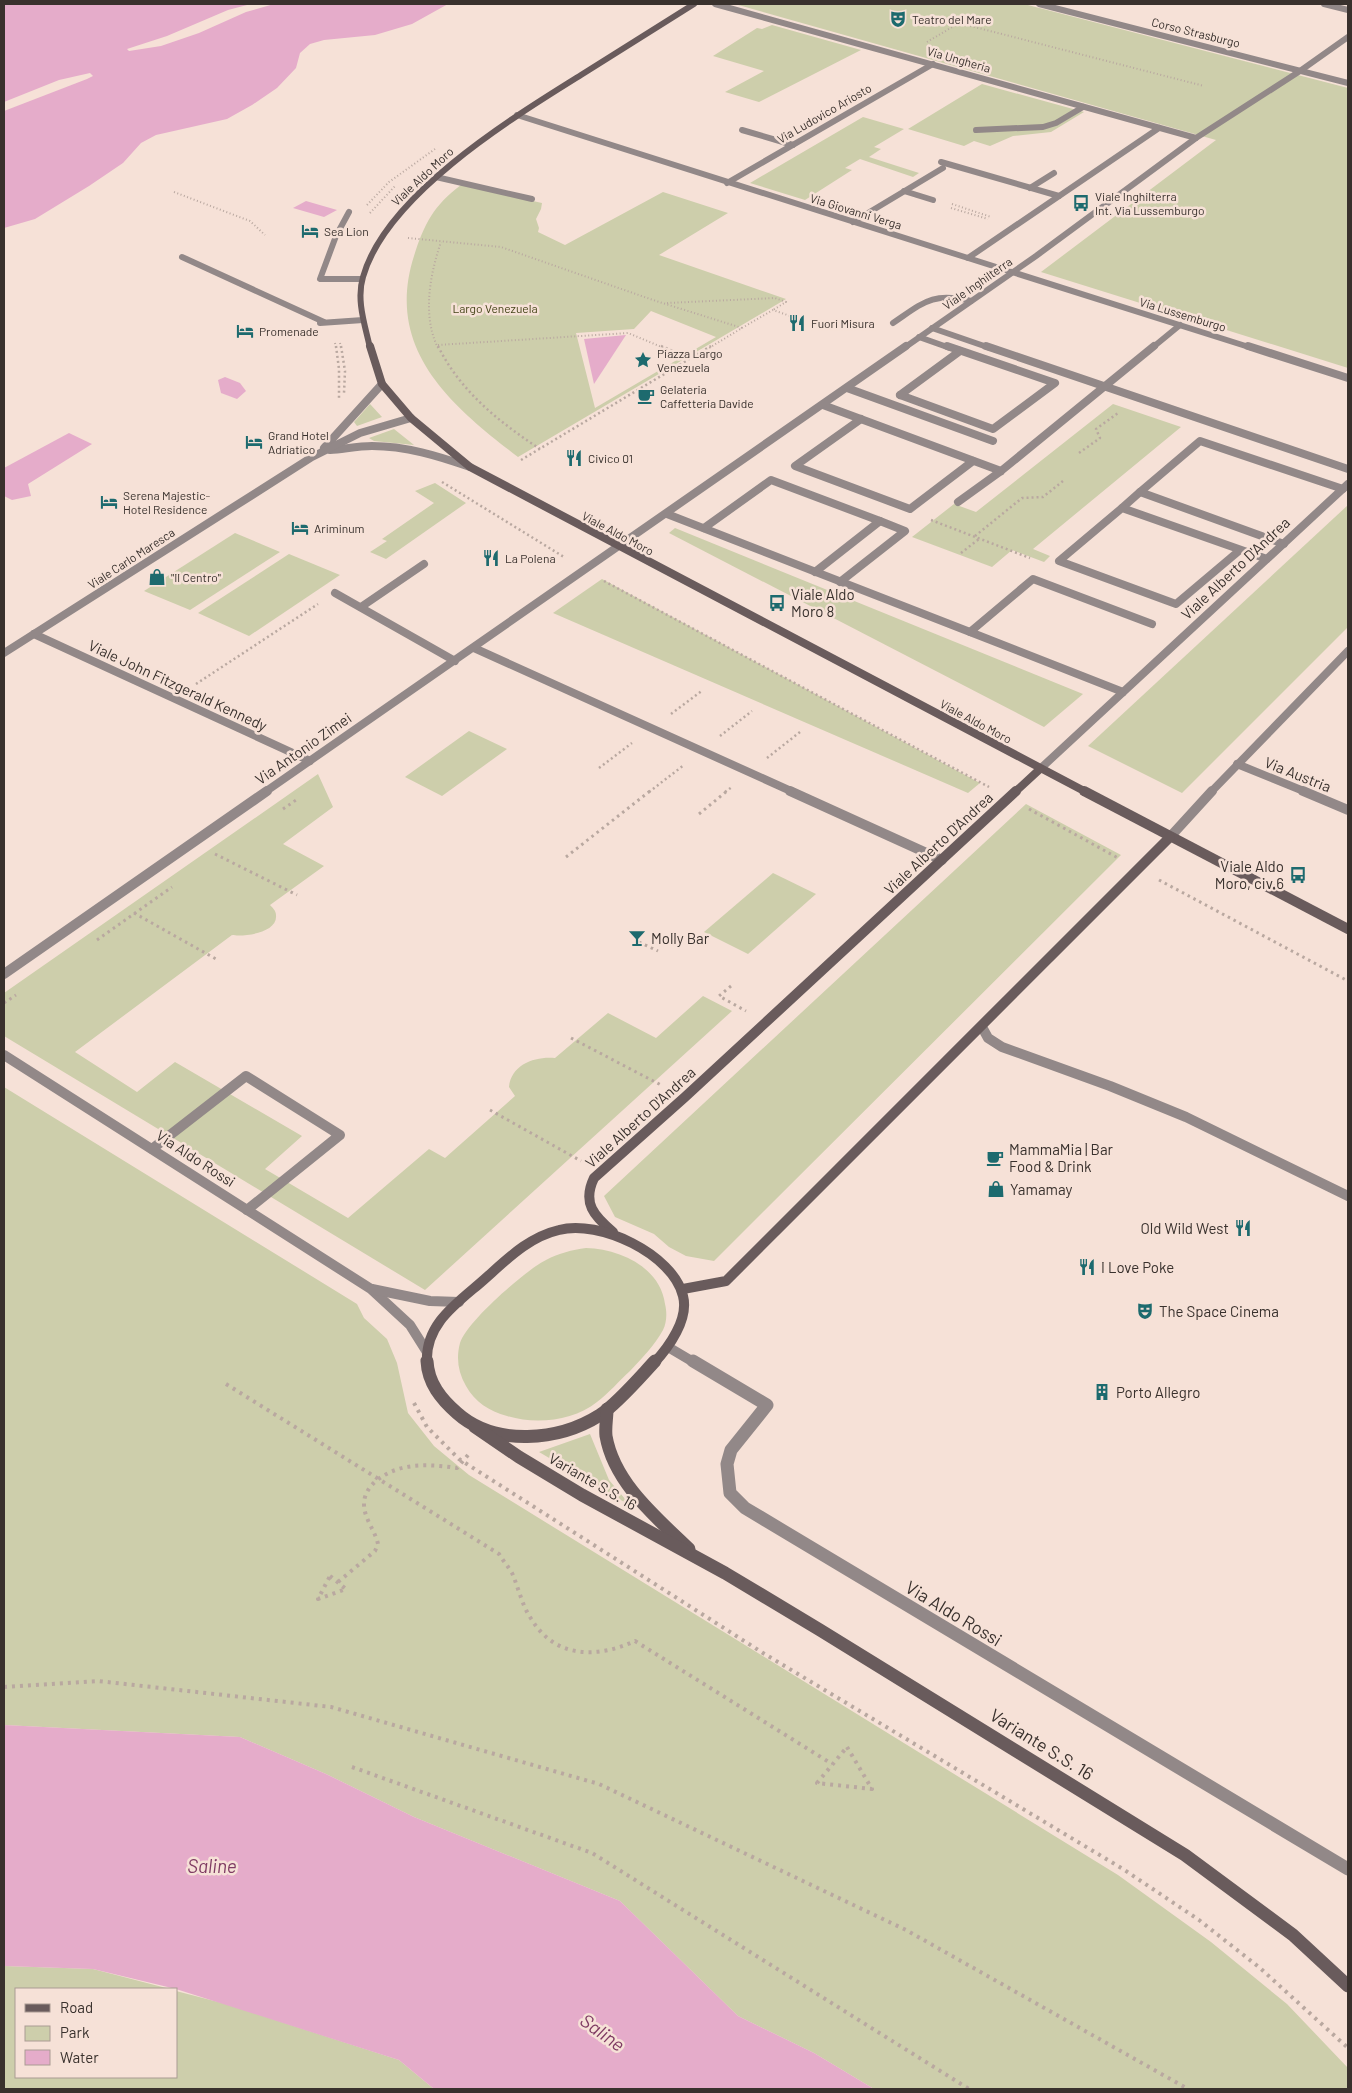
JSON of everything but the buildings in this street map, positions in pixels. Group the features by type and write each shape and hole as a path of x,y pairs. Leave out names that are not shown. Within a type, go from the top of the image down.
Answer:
{"street":[{"name":"Viale Aldo Moro","path":"694,4 518,115 436,177 397,216 382,236 368,260 360,295 363,320 372,360 382,384 411,418 470,467 619,548 1348,929"},
{"name":"Via Ungheria","path":"715,4 1196,138"},
{"name":"Corso Strasburgo","path":"1039,4 1348,83"},
{"path":"1324,4 1348,10"},
{"name":"Viale Inghilterra","path":"619,548 1012,272 1196,138 1300,71 1348,37"},
{"name":"Via Ludovico Ariosto","path":"727,183 933,64"},
{"path":"976,130 1043,127 1056,123 1083,107"},
{"name":"Via Giovanni Verga","path":"518,115 727,183 1012,272"},
{"path":"968,258 1159,128"},
{"path":"742,130 793,145"},
{"path":"853,222 942,165 1059,196"},
{"path":"1030,188 1054,173"},
{"path":"436,177 532,199"},
{"path":"904,191 932,200"},
{"path":"349,212 336,236 320,279 362,280"},
{"path":"182,257 324,322"},
{"name":"Via Lussemburgo","path":"1012,272 1348,378"},
{"path":"893,323 933,297 947,296 971,301"},
{"path":"312,323 363,320"},
{"path":"958,502 1001,471 1180,325"},
{"path":"932,328 1348,469"},
{"path":"919,337 1055,383 994,428 900,395 960,351"},
{"name":"Viale Carlo Maresca","path":"322,451 382,384"},
{"path":"847,388 993,441"},
{"path":"823,405 1001,471"},
{"name":"Viale Carlo Maresca","path":"4,653 322,451 390,422 411,418"},
{"path":"861,419 795,466 910,509 974,461"},
{"path":"1240,550 1176,604 1059,561 1200,442 1346,486"},
{"name":"Viale Carlo Maresca","path":"322,451 372,446 398,448 426,452 470,467"},
{"path":"704,528 771,480 905,530 840,582"},
{"name":"Viale Alberto D'Andrea","path":"613,1233 595,1216 589,1206 590,1183 600,1171 685,1097 1346,486"},
{"path":"1140,492 1284,544"},
{"path":"1122,508 1266,559"},
{"path":"667,514 1123,692"},
{"path":"815,572 880,521"},
{"name":"Via Antonio Zimei","path":"4,974 619,548"},
{"path":"357,605 424,564"},
{"path":"970,632 1032,579 1152,624"},
{"path":"335,593 455,661"},
{"name":"Viale John Fitzgerald Kennedy","path":"34,634 310,761"},
{"path":"474,648 942,860"},
{"path":"682,1289 726,1280 982,1027 1170,837 1237,764 1348,651"},
{"name":"Via Austria","path":"1237,764 1348,810"},
{"path":"982,1027 988,1038 1002,1047 1110,1086 1186,1117 1348,1196"},
{"name":"Via Aldo Rossi","path":"4,1055 371,1289 413,1327 422,1339 428,1352"},
{"path":"152,1149 246,1076 340,1135 247,1210"},
{"path":"428,1352 429,1341 435,1327 444,1316 532,1239 541,1234 575,1227 613,1233 664,1264 676,1276 685,1299 680,1328 668,1347 601,1414 577,1426 527,1437 502,1435 475,1427"},
{"name":"Via Aldo Rossi","path":"371,1289 430,1301 460,1302"},
{"name":"Via Aldo Rossi","path":"668,1347 766,1405 731,1450 728,1464 726,1478 730,1493 745,1508 1348,1869"},
{"name":"Variante S.S. 16","path":"428,1352 428,1371 437,1393 446,1404 519,1458 582,1495 699,1558 820,1630 1185,1855 1293,1936 1348,1986"},
{"name":"Variante S.S. 16","path":"607,1409 606,1434 616,1468 656,1516 699,1558"}],"path":[{"path":"906,56 958,23 1204,86"},
{"path":"174,192 250,221 265,235"},
{"path":"932,200 939,200 991,216"},
{"path":"932,200 936,203 986,219"},
{"path":"382,236 501,247 742,328"},
{"path":"441,242 430,274 429,304 438,345 447,363 472,395 494,416 540,449"},
{"path":"521,460 786,302 775,298 664,303"},
{"path":"773,310 793,317"},
{"path":"438,345 628,333 690,358"},
{"path":"1079,453 1100,438 1096,429 1138,398"},
{"path":"439,480 566,558"},
{"path":"974,537 1022,498 1044,497 1063,481"},
{"path":"928,520 1035,560"},
{"path":"961,553 979,539"},
{"path":"602,580 996,791"},
{"path":"172,697 335,593"},
{"path":"566,856 752,711"},
{"path":"1029,809 1115,856"},
{"path":"192,843 297,895"},
{"path":"1158,879 1348,981"},
{"path":"111,900 216,959"},
{"path":"639,942 658,951"},
{"path":"731,986 719,996 748,1012"},
{"path":"571,1038 685,1097"},
{"path":"490,1110 600,1171"},
{"path":"226,1384 499,1554 513,1575 520,1597 535,1624 553,1642 570,1650 592,1654 614,1650 635,1641 832,1764"},
{"path":"414,1401 416,1410 436,1438 462,1461 763,1653 1122,1869 1198,1920 1260,1968 1348,2048"},
{"path":"338,1582 375,1551 378,1544 366,1518 364,1501 365,1494 379,1479 387,1473 410,1465 457,1468 468,1455"},
{"path":"330,1576 338,1582 346,1589 318,1599 330,1576"},
{"path":"4,1687 98,1681 331,1707 599,1784 906,1930 1188,2089"},
{"path":"847,1747 872,1789 817,1783 832,1764 847,1747"},
{"path":"352,1767 592,1853 969,2089"}],"green space":[{"path":"735,4 1024,4 1348,88 1348,368 1041,272 1216,140"},
{"path":"772,25 861,50 759,102 725,92 764,71 713,56 757,28 762,29"},
{"path":"982,84 1084,112 1051,132 1013,136 990,146 974,141 964,146 908,129"},
{"path":"863,117 904,129 874,147 881,149 869,157 919,173 913,177 860,159 845,168 852,170 805,200 750,183"},
{"name":"Largo Venezuela","path":"461,185 542,203 536,219 539,228 538,232 565,245 663,192 728,213 659,255 786,299 518,457 493,438 448,396 430,373 416,347 408,320 407,290 414,256 431,216 452,192","holes":["651,311 716,337 595,408 576,333 634,329"]},
{"path":"370,404 382,417 357,426 354,422"},
{"path":"1113,404 1181,427 1033,549 1050,556 1044,562 1012,550 992,567 912,537 954,504 976,512"},
{"path":"394,429 414,445 374,441 369,438"},
{"path":"435,483 466,503 386,559 370,552 387,541 382,539 434,503 415,491"},
{"path":"1348,505 1348,627 1182,793 1088,746"},
{"path":"675,528 1083,694 1044,727 669,533"},
{"path":"235,533 280,552 190,610 144,591"},
{"path":"289,554 340,575 249,636 198,613"},
{"path":"602,579 980,783 968,793 553,613"},
{"path":"469,731 507,749 442,796 405,777"},
{"path":"318,774 333,807 283,844 324,866 270,905 276,915 272,926 252,934 232,935 75,1052 137,1092 175,1062 302,1136 265,1169 348,1218 429,1149 445,1158 515,1096 509,1087 514,1072 519,1067 540,1058 555,1058 608,1013 656,1038 703,996 732,1011 425,1290 4,1036 4,993"},
{"path":"1026,804 1121,855 714,1261 686,1256 669,1247 654,1234 615,1217 604,1196"},
{"path":"773,873 816,894 748,954 704,932"},
{"path":"4,1087 357,1304 364,1318 387,1339 397,1363 408,1413 434,1446 469,1475 1118,1875 1211,1942 1287,2004 1348,2068 1348,2089 874,2089 814,2053 738,2016 620,1901 414,1817 326,1774 240,1737 4,1725"},
{"path":"586,1248 599,1249 625,1256 647,1270 662,1291 665,1304 665,1324 660,1336 643,1357 610,1391 597,1402 577,1413 554,1420 542,1421 518,1419 488,1409 474,1397 461,1375 458,1365 458,1354 460,1343 465,1334 498,1297 525,1274 551,1258"},
{"path":"590,1434 609,1480 631,1506 539,1452"},
{"path":"4,1966 93,1969 166,1988 15,1988 15,2078 178,2078 178,1992 226,2004 399,2060 434,2089 4,2089"}],"water":[{"path":"4,4 448,4 412,24 375,35 324,40 310,44 300,53 296,68 277,88 252,105 227,119 156,135 141,143 123,163 89,186 35,219 4,228"},
{"path":"306,201 337,210 324,217 293,208"},
{"path":"626,335 594,384 584,339"},
{"path":"225,377 240,383 246,391 237,399 221,393 218,380"},
{"path":"69,433 92,444 28,484 31,496 12,500 4,496 4,468"},
{"name":"Saline","path":"4,1725 240,1737 326,1774 414,1817 620,1901 738,2016 814,2053 874,2089 434,2089 399,2060 178,1990 178,1988 93,1969 4,1966"}],"pier":[{"path":"251,4 274,4 246,12 199,33 161,46 129,51 127,49 167,36 228,10"},
{"path":"90,73 93,76 87,79 4,111 4,102 59,80"}],"place":[{"name":"Teatro del Mare","path":"898,19"},
{"name":"Viale Inghilterra Int. Via Lussemburgo","path":"1081,203"},
{"name":"Sea Lion","path":"310,231"},
{"name":"Fuori Misura","path":"797,323"},
{"name":"Promenade","path":"245,331"},
{"name":"Piazza Largo Venezuela","path":"643,360"},
{"name":"Gelateria Caffetteria Davide","path":"646,396"},
{"name":"Grand Hotel Adriatico","path":"254,442"},
{"name":"Civico 01","path":"574,458"},
{"name":"Serena Majestic- Hotel Residence","path":"109,502"},
{"name":"Ariminum","path":"300,528"},
{"name":"La Polena","path":"491,558"},
{"name":"\"Il Centro\"","path":"157,577"},
{"name":"Viale Aldo Moro 8","path":"777,603"},
{"name":"Viale Aldo Moro, civ.6","path":"1298,875"},
{"name":"Molly Bar","path":"637,938"},
{"name":"MammaMia | Bar Food & Drink","path":"995,1158"},
{"name":"Yamamay","path":"996,1189"},
{"name":"Old Wild West","path":"1243,1228"},
{"name":"I Love Poke","path":"1087,1267"},
{"name":"The Space Cinema","path":"1145,1311"},
{"name":"Porto Allegro","path":"1102,1392"}]}
